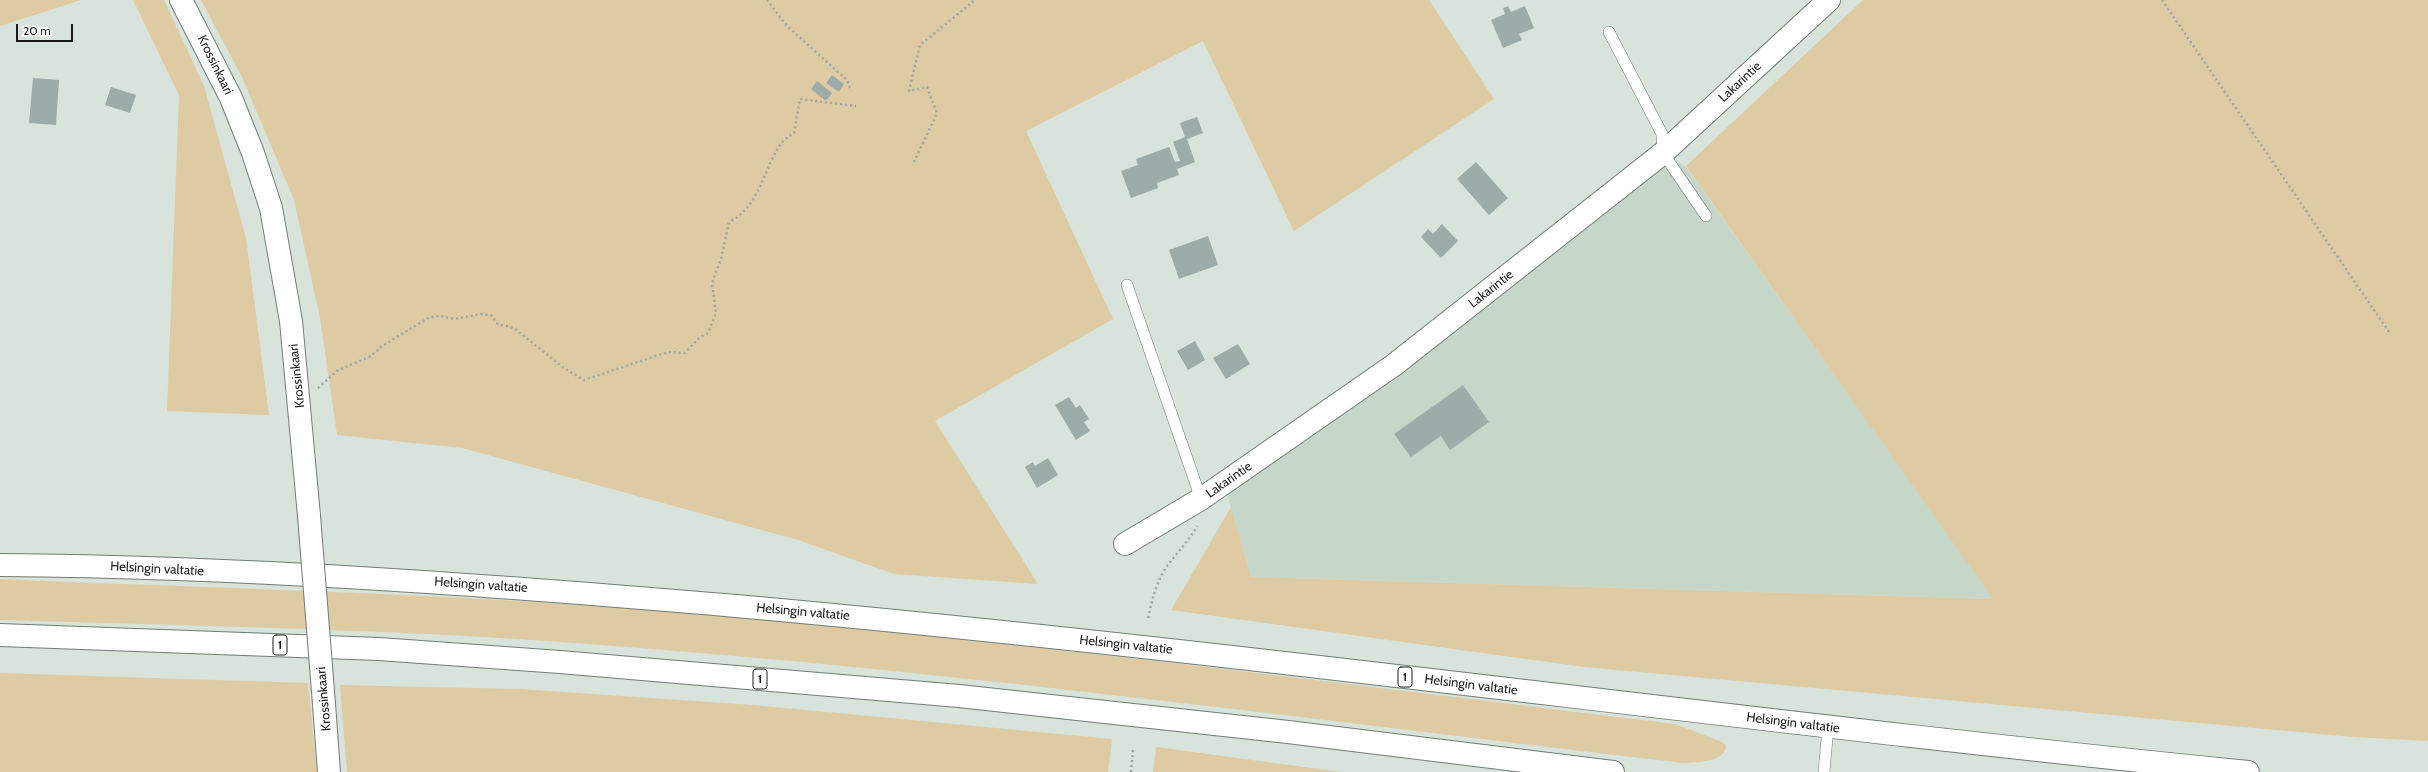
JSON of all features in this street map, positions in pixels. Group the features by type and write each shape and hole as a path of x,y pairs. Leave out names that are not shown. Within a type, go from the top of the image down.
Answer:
{"main road":[{"name":"Krossinkaari","path":"181,0 232,98 253,153 271,208 291,321 300,405 329,772"},
{"name":"Lakarintie","path":"1125,544 1201,499 1394,365 1663,153 1811,8 1829,0"},
{"path":"0,554 95,566"},
{"name":"Helsingin valtatie","path":"0,565 95,566 376,578 561,591 963,626 1828,727 2248,772"},
{"name":"1","path":"0,635 371,649 560,662 967,697 1288,732 1613,772"}],"lane":[{"path":"1608,32 1662,134 1663,153 1706,216"},
{"path":"1127,285 1201,499"},
{"path":"1824,772 1828,727"}],"path":[{"path":"767,0 787,26 847,80 851,91"},
{"path":"914,162 937,113 927,87 908,91 920,45 975,0"},
{"path":"2162,0 2389,332"},
{"path":"300,405 337,371 371,356 382,346 430,317 441,316 454,319 481,314 491,315 498,324 514,328 564,368 584,380 668,352 685,353 699,338 708,333 716,313 712,282 721,259 729,222 741,216 752,203 780,144 794,133 800,99 856,106"},
{"path":"1148,618 1154,591 1164,570 1191,538 1202,516 1201,499"},
{"path":"1131,772 1133,749"}],"shaded area":[{"path":"0,0 81,0 0,26"},
{"path":"133,0 164,0 204,86 246,238 269,415 167,411 179,95"},
{"path":"201,0 1429,0 1494,99 1294,231 1203,41 1026,131 1113,319 935,421 1038,584 894,574 798,540 462,448 337,435 320,318 294,200 242,77"},
{"path":"1863,0 2428,0 2428,741 2353,737 1584,667 1171,610 1231,507 1251,577 1993,599 1686,166"},
{"path":"1663,153 1686,167 1994,599 1251,577 1224,483"},
{"path":"0,579 380,594 608,607 742,618 1009,645 1276,675 1675,724 1720,741 1726,745 1725,751 1716,758 1703,762 1683,763 945,676 649,649 501,638 376,632 0,620"},
{"path":"0,673 308,683 317,772 0,772"},
{"path":"340,685 520,689 753,705 1112,739 1108,772 347,772"},
{"path":"1156,747 1341,772 1153,772"}],"building":[{"path":"1508,6 1511,12 1525,6 1534,28 1519,34 1522,40 1503,48 1491,20 1505,14 1503,8"},
{"path":"832,75 844,84 839,92 826,83"},
{"path":"33,78 59,80 56,125 29,123"},
{"path":"817,81 832,93 826,101 811,89"},
{"path":"111,87 136,95 130,113 105,105"},
{"path":"1197,117 1203,133 1187,139 1195,162 1177,169 1179,175 1157,183 1158,188 1131,198 1121,171 1138,165 1136,159 1169,147 1175,162 1180,161 1173,142 1185,137 1180,123"},
{"path":"1476,162 1508,198 1489,215 1457,179"},
{"path":"1442,224 1458,241 1441,258 1421,237 1428,229 1433,234"},
{"path":"1208,236 1218,265 1179,279 1169,250"},
{"path":"1195,341 1205,360 1188,370 1177,351"},
{"path":"1238,344 1250,364 1226,379 1213,358"},
{"path":"1463,385 1489,422 1450,450 1441,436 1411,457 1394,434"},
{"path":"1069,397 1076,408 1080,405 1089,419 1084,422 1090,431 1076,440 1055,405"},
{"path":"1048,458 1058,475 1037,488 1025,467 1033,462 1035,466"}]}
